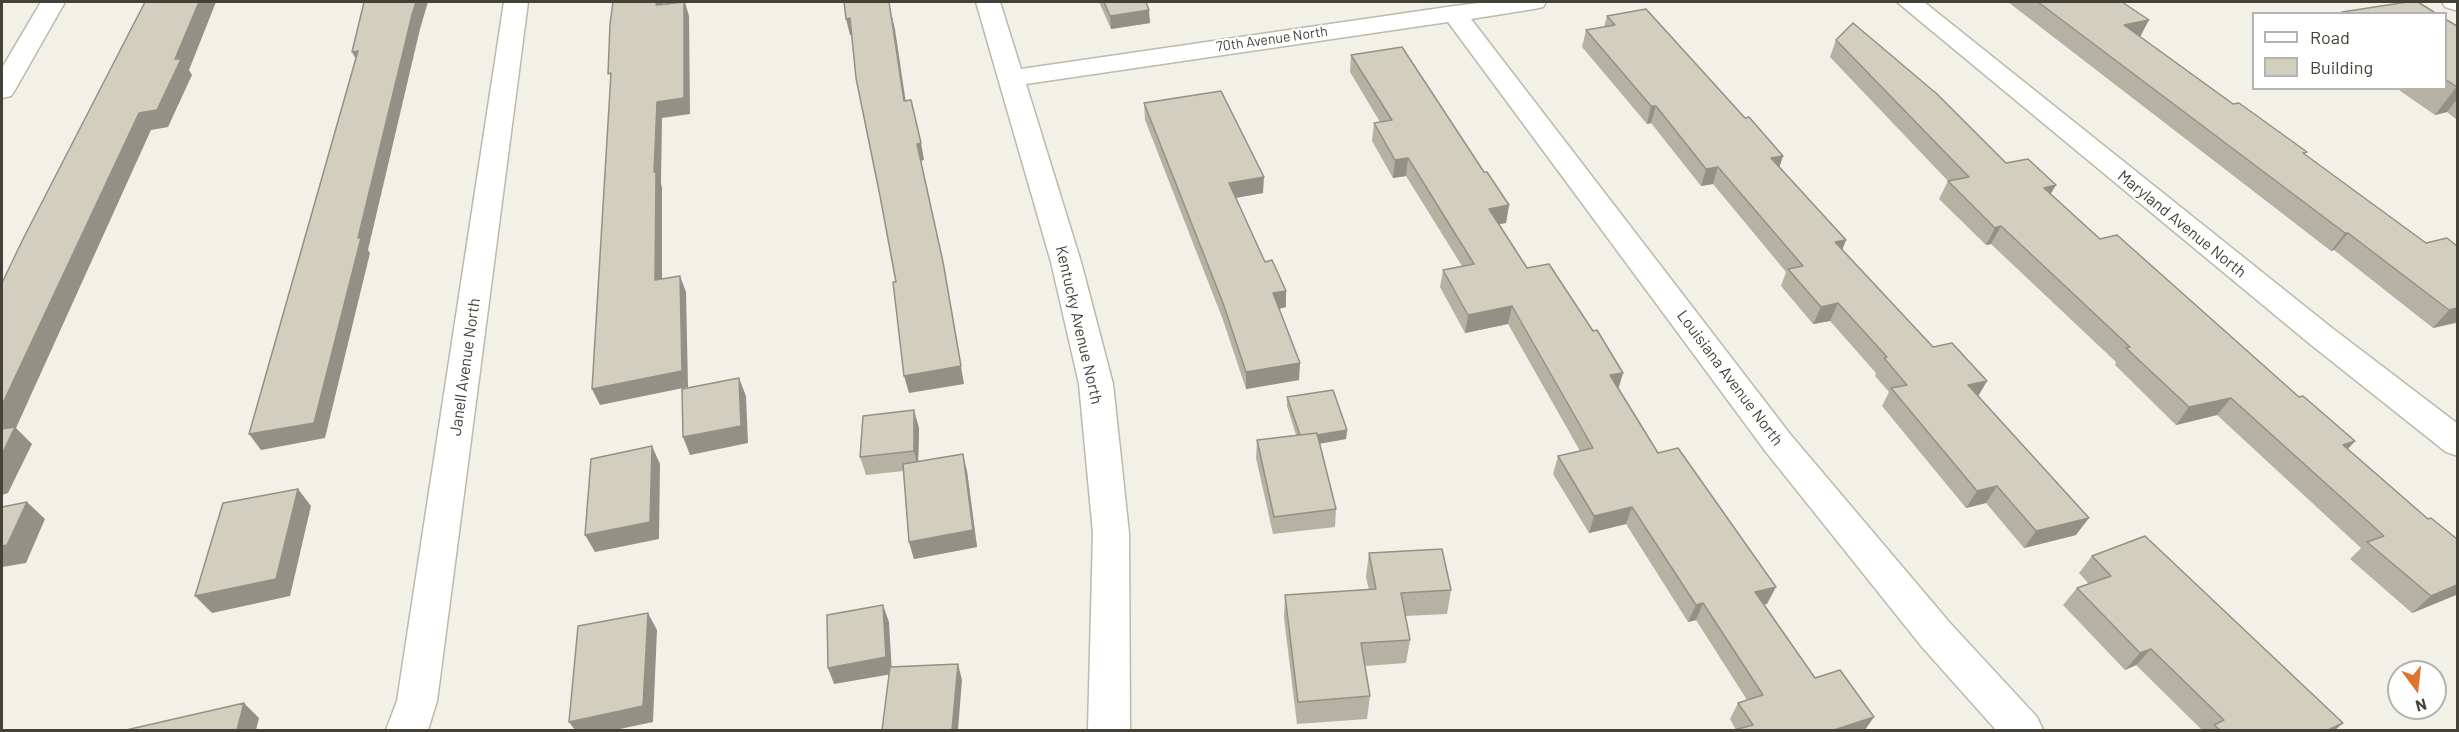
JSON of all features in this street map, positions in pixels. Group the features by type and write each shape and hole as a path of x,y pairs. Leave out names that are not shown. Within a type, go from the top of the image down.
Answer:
{"street":[{"path":"2,90 53,2"},
{"name":"Janell Avenue North","path":"407,730 417,701 516,2"},
{"name":"Kentucky Avenue North","path":"988,2 1066,262 1096,384 1111,533 1109,730"},
{"name":"70th Avenue North","path":"1011,78 1534,2"},
{"name":"Maryland Avenue North","path":"1909,2 2312,329 2457,443"},
{"name":"Louisiana Avenue North","path":"1454,13 1778,443 1936,635 2022,730"}],"building":[{"path":"145,2 199,2 175,59 181,59 157,110 139,113 2,405 2,283"},
{"path":"364,2 416,2 358,238 361,238 314,423 249,434 358,51 352,52"},
{"path":"613,2 657,2 656,5 684,2 684,98 657,102 654,172 656,172 655,280 680,276 682,371 592,389 611,73 608,74"},
{"path":"844,2 889,2 904,101 911,100 921,143 917,144 943,262 961,366 904,376 893,282 896,282 856,78 850,18 846,19"},
{"path":"1104,2 1146,2 1149,10 1110,16"},
{"path":"2038,2 2122,2 2149,20 2124,25 2233,104 2239,103 2307,152 2303,153 2426,243 2447,238 2457,246 2457,308 2449,310"},
{"path":"2418,2 2434,12 2342,12"},
{"path":"1646,9 1745,118 1749,117 1783,156 1771,158 1846,240 1835,242 1933,347 1952,343 1987,381 1968,385 2089,518 2036,531 1997,486 1977,491 1891,388 1907,385 1884,358 1887,357 1838,303 1821,307 1788,269 1803,266 1718,167 1706,169 1656,106 1651,106 1586,30 1615,25 1607,16"},
{"path":"2447,20 2457,26 2457,87 2447,80"},
{"path":"1853,23 1937,94 2006,163 2028,159 2056,185 2044,188 2100,239 2117,235 2299,397 2303,396 2355,441 2343,445 2428,519 2431,518 2457,539 2457,585 2431,596 2367,542 2384,536 2231,398 2189,407 2126,348 2130,347 2001,226 1995,228 1948,181 1969,177 1836,40"},
{"path":"1402,47 1484,172 1487,172 1509,205 1489,209 1527,268 1549,264 1593,331 1597,330 1623,373 1610,375 1658,453 1678,448 1776,587 1755,592 1815,678 1840,670 1874,717 1834,730 1734,730 1753,725 1738,703 1763,695 1703,603 1696,605 1632,507 1594,516 1558,456 1593,448 1512,306 1468,315 1443,270 1474,264 1408,158 1395,160 1374,123 1392,120 1351,55"},
{"path":"1221,91 1264,177 1229,183 1265,262 1272,260 1286,291 1273,293 1300,363 1246,372 1223,303 1144,103"},
{"path":"739,378 741,426 683,437 682,389"},
{"path":"1333,390 1347,430 1300,435 1287,397"},
{"path":"914,410 914,451 860,457 863,416"},
{"path":"15,427 2,454 2,429"},
{"path":"1317,433 1336,509 1274,517 1257,440"},
{"path":"652,446 650,522 585,535 591,459"},
{"path":"963,454 973,530 909,542 903,464"},
{"path":"298,489 276,579 195,596 223,503"},
{"path":"27,502 7,545 2,546 2,507"},
{"path":"2145,536 2343,723 2328,730 2220,730 2214,725 2224,720 2151,649 2140,653 2077,588 2111,576 2092,556"},
{"path":"1442,549 1451,590 1401,593 1410,640 1361,643 1370,696 1298,702 1285,595 1376,589 1369,553"},
{"path":"883,605 886,657 828,668 827,615"},
{"path":"648,613 643,706 569,722 578,626"},
{"path":"958,664 952,730 882,730 890,667"},
{"path":"244,703 237,730 126,730"}]}
